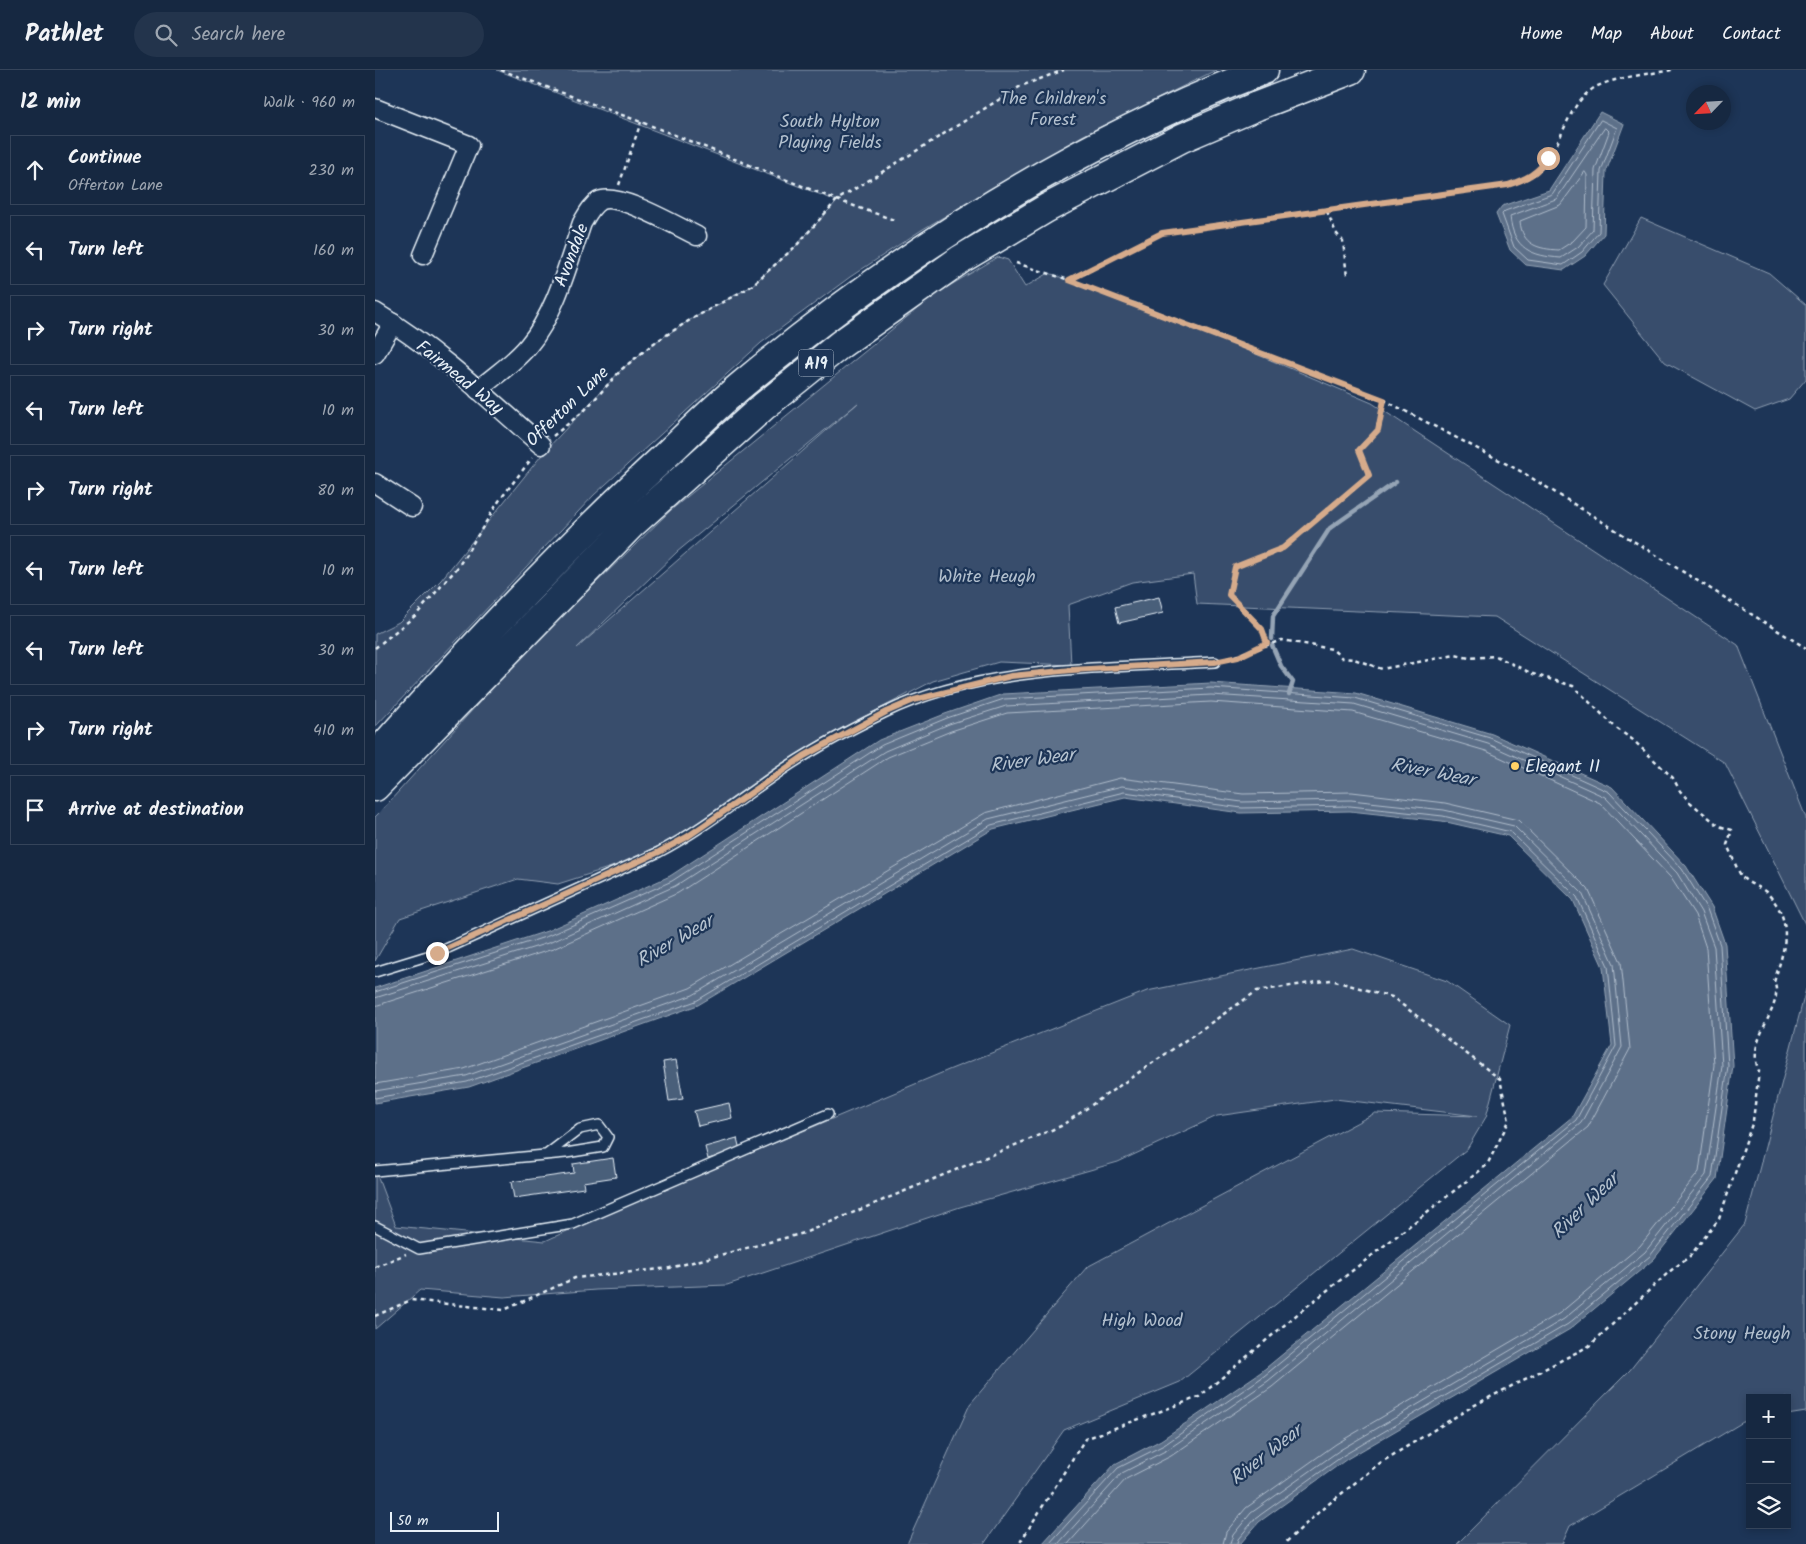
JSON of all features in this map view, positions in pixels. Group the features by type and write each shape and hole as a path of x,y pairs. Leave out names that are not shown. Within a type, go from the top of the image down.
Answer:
{"highway":[{"name":"A19","path":"375,756 440,682 595,520 741,386 815,326 891,270 1027,185 1093,147 1158,116 1264,70"},
{"name":"A19","path":"375,787 632,524 764,406 841,344 961,259 1047,208 1182,138 1257,106 1351,70"}],"street":[{"path":"375,108 469,145 423,255"},
{"path":"614,199 697,236"},
{"name":"Avondale","path":"478,390 528,347 552,306 589,210 600,200 614,199"},
{"name":"Fairmead Way","path":"375,312 393,323 478,390 541,445"},
{"path":"375,354 393,323"},
{"path":"375,483 411,506"}],"lane":[{"path":"375,972 437,953 659,852 687,837 804,756 886,712 914,700 1011,676 1072,670 1215,662"},
{"path":"375,1226 419,1249 573,1224 828,1114"},
{"path":"375,1171 546,1155 603,1147 608,1137 599,1125 580,1129 546,1155"}],"path":[{"path":"501,70 641,122 837,200 897,221"},
{"name":"Offerton Lane","path":"375,648 416,615 458,567 499,501 541,445 585,410 622,368 654,343 690,320 751,287 796,246 837,200 1021,86 1065,70"},
{"path":"1069,280 1162,233 1508,185 1529,178 1540,170 1572,113 1582,99 1594,88 1607,83 1672,70"},
{"path":"614,199 641,122"},
{"path":"1327,210 1336,233 1343,241 1347,277"},
{"path":"1016,263 1069,280 1384,400 1522,472 1806,648"},
{"path":"1267,643 1262,629 1229,595 1235,567 1283,548 1369,475 1359,450 1378,430 1384,400"},
{"path":"1215,662 1238,657 1267,643 1282,640 1332,649 1342,658 1354,659 1382,669 1455,655 1469,658 1496,656 1533,674 1573,686 1616,728 1633,740 1673,778 1680,791 1691,803 1719,826 1732,830 1727,845 1743,878 1767,892 1782,912 1786,933 1780,969 1774,982 1777,987 1774,1005 1757,1043 1756,1066 1759,1072 1753,1121 1719,1219 1690,1256 1669,1272 1589,1346 1473,1406 1379,1463 1321,1510 1284,1544"},
{"path":"375,1316 411,1300 504,1310 575,1278 669,1268 803,1233 1061,1126 1257,992 1331,980 1392,997 1500,1079 1509,1121 1487,1165 1301,1311 1199,1398 1085,1439 1019,1544"},
{"path":"375,1267 419,1249"}],"green space":[{"path":"497,70 1216,70 1082,136 923,229 850,277 761,343 594,495 375,727 375,634 399,622 441,580 545,451 622,369 654,343 690,320 750,287 796,246 837,201"},
{"path":"1641,218 1769,273 1806,305 1806,379 1789,399 1755,411 1665,362 1603,285"},
{"name":"White Heugh","path":"998,257 1008,260 1025,287 1049,273 1128,302 1136,303 1372,403 1738,645 1806,818 1806,926 1725,763 1495,617 1197,604 1193,574 1132,582 1068,605 1071,665 999,662 933,681 822,739 773,769 680,835 627,862 558,884 518,879 400,918 375,961 375,817 523,654 671,510 934,295","holes":["858,403 577,648 677,552"]},
{"name":"High Wood","path":"1353,949 1447,981 1510,1025 1486,1117 1467,1149 1180,1382 1064,1430 984,1544 907,1544 970,1404 1087,1267 1375,1113 1477,1116 1335,1099 1217,1116 1118,1162 960,1207 727,1285 596,1290 504,1297 420,1290 375,1329 375,1170 396,1226 545,1241 951,1069 1147,991"},
{"name":"Stony Heugh","path":"1806,989 1806,1412 1791,1414 1791,1394 1746,1394 1746,1422 1570,1526 1562,1544 1457,1544 1630,1370 1745,1224"}],"water":[{"path":"1600,112 1624,124 1606,172 1604,234 1585,256 1564,270 1526,265 1510,250 1496,214 1502,206 1549,190"},
{"name":"River Wear","path":"1211,683 1356,693 1492,734 1612,787 1686,866 1712,907 1725,944 1733,1066 1717,1179 1654,1259 1570,1329 1347,1459 1259,1522 1240,1544 1042,1544 1115,1464 1161,1440 1261,1372 1572,1117 1612,1045 1603,967 1573,900 1508,836 1442,821 1350,811 1241,813 1125,797 993,829 698,1005 469,1087 375,1103 375,988 547,931 670,876 879,740 945,714 1003,694"}],"building":[{"path":"1159,597 1163,613 1119,623 1115,607"},
{"path":"676,1060 683,1099 669,1101 663,1062"},
{"path":"729,1103 732,1118 698,1126 694,1111"},
{"path":"737,1138 740,1150 708,1159 705,1147"},
{"path":"613,1158 616,1177 583,1182 584,1188 514,1198 511,1182 574,1173 573,1164"}],"waterway":[{"path":"1272,639 1273,616 1330,528 1396,482"},
{"path":"1272,645 1281,666 1293,682 1289,694"}],"place":[{"name":"Elegant II","path":"1515,766"}],"route":[{"path":"437,953 659,852 687,837 804,756 886,712 914,700 1011,676 1072,670 1215,662 1238,657 1267,643 1262,629 1229,595 1235,567 1283,548 1369,475 1359,450 1378,430 1384,400 1069,280 1162,233 1508,185 1529,178 1540,170 1548,158"}],"park label":[{"name":"The Children's Forest","path":"1053,108"},
{"name":"South Hylton Playing Fields","path":"830,131"}]}
